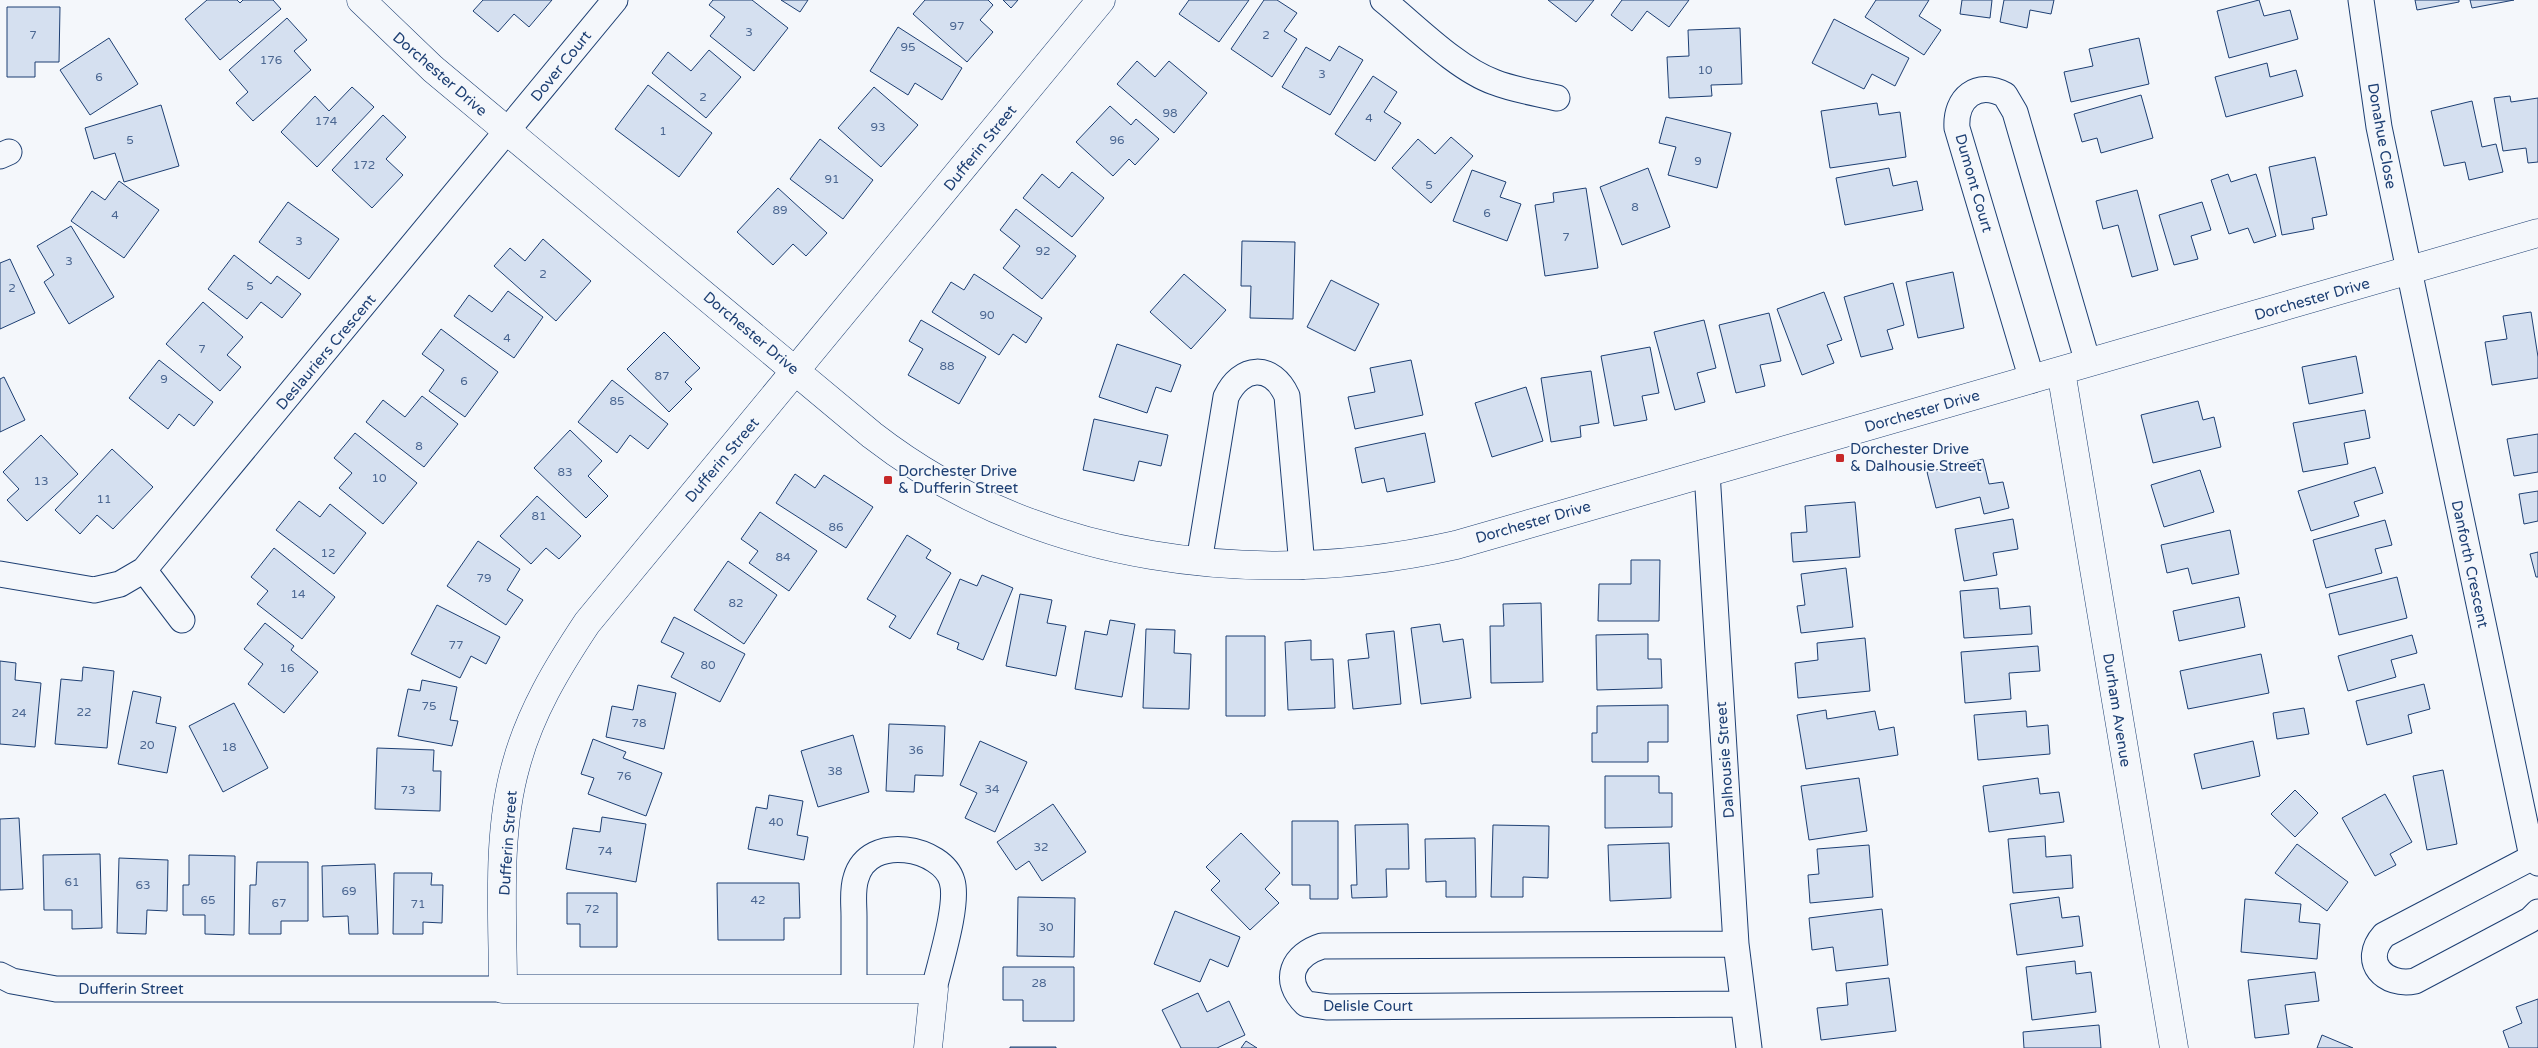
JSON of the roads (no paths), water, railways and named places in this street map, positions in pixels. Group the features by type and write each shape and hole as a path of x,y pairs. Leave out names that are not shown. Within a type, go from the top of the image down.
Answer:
{"street":[{"name":"Dorchester Drive","path":"361,0 433,69 890,449 969,496 1029,524 1066,537 1136,553 1199,562 1302,566 1378,560 1446,547 2538,233"},
{"name":"Dover Court","path":"508,132 615,0"},
{"name":"Dufferin Street","path":"503,989 506,824 515,767 536,708 553,676 587,623 1101,0"},
{"path":"1383,0 1454,58 1482,77 1494,82 1557,98"},
{"name":"Donahue Close","path":"2361,0 2379,127 2408,270"},
{"name":"Dumont Court","path":"2032,380 1957,128 1956,114 1961,103 1976,91 1986,88 2005,94 2016,112 2088,363"},
{"name":"Deslauriers Crescent","path":"0,574 94,590 120,584 144,570 508,132"},
{"name":"Danforth Crescent","path":"2408,270 2536,860 2384,935 2378,943 2374,959 2378,969 2385,976 2404,983 2415,981 2530,920 2538,912"},
{"name":"Durham Avenue","path":"2061,371 2174,1048"},
{"path":"1199,562 1226,397 1238,379 1256,372 1264,373 1279,380 1287,396 1302,566"},
{"name":"Dalhousie Street","path":"1707,472 1736,944 1748,1048"},
{"path":"144,570 182,620"},
{"path":"854,988 856,877 865,860 881,850 902,848 938,863 948,872 954,886 953,908 934,989 928,1048"},
{"name":"Delisle Court","path":"1736,944 1322,946 1303,955 1293,971 1292,979 1295,990 1306,1004 1328,1008 1743,1004"},
{"name":"Dufferin Street","path":"0,975 12,981 56,988 934,989"}],"place":[{"name":"Dorchester Drive & Dalhousie Street","path":"1840,458"},
{"name":"Dorchester Drive & Dufferin Street","path":"888,480"}]}
